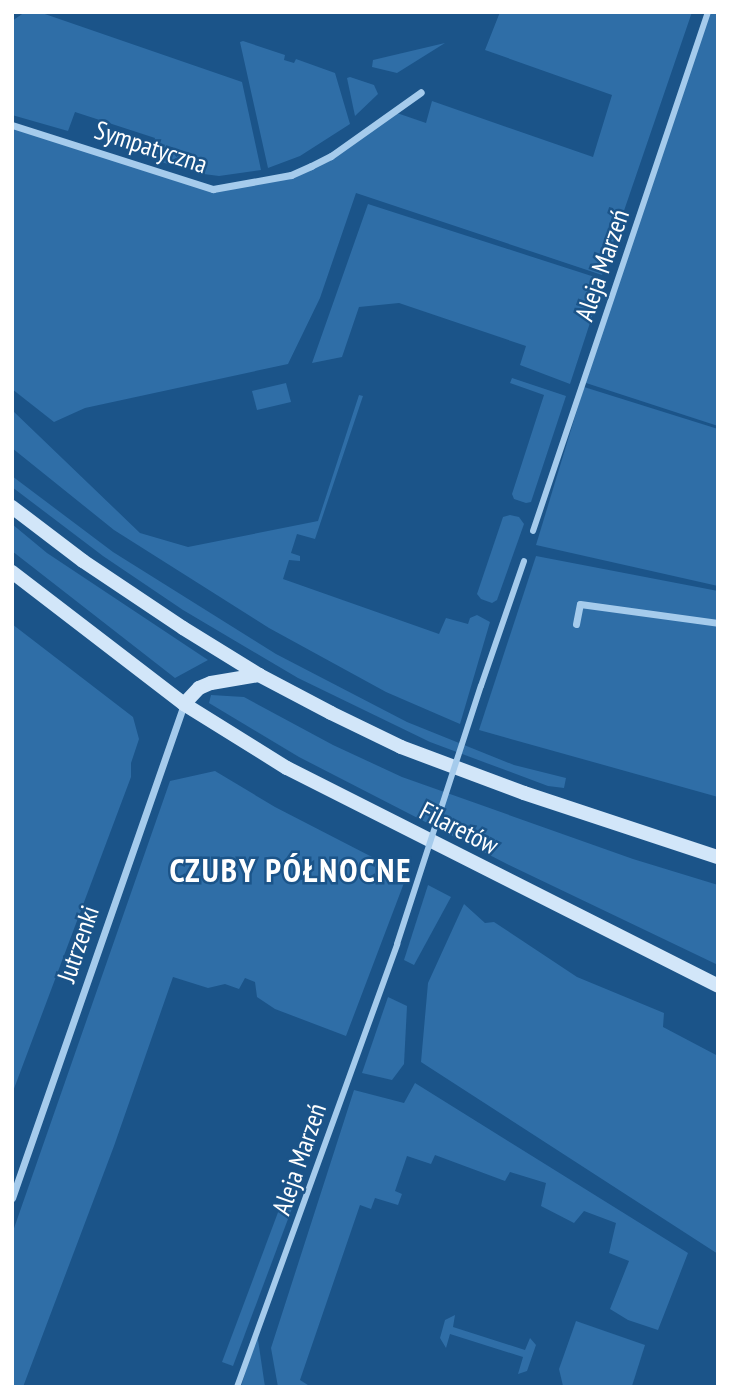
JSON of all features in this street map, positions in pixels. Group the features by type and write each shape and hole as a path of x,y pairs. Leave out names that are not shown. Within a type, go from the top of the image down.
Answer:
{"main road":[{"name":"Filaretów","path":"12,507 83,561 259,675 401,747 610,824 718,857"},
{"name":"Filaretów","path":"12,572 184,704 330,791 718,986"},
{"path":"184,704 199,688 211,683 259,675"}],"street":[{"name":"Aleja Marzeń","path":"533,531 708,12"},
{"name":"Sympatyczna","path":"12,125 213,189 291,175 311,166 331,156 421,92"},
{"name":"Aleja Marzeń","path":"237,1387 397,944 524,561"},
{"path":"576,624 580,604 718,622"},
{"name":"Jutrzenki","path":"12,1198 184,704"}],"shaded area":[{"path":"25,12 39,12 242,82 261,170 219,176 196,173 149,158 155,138 75,112 68,131 12,115 12,21"},
{"path":"500,12 692,12 602,275 356,193 320,298 288,364 85,408 54,422 12,389 12,124 213,189 268,180 311,166 394,112 426,123 432,101 593,157 612,95 485,50"},
{"path":"708,12 718,12 718,426 583,382"},
{"path":"240,42 285,55 284,60 294,63 296,59 335,73 350,124 300,156 268,168"},
{"path":"445,43 397,73 372,67 373,60"},
{"path":"347,78 374,85 378,94 355,116"},
{"path":"368,204 604,280 570,384 520,365 526,346 399,303 359,307 342,357 312,363"},
{"path":"512,378 566,396 531,502 526,503 514,499 512,494 544,395 510,383"},
{"path":"286,383 291,402 257,410 252,391"},
{"path":"584,387 718,429 718,586 536,545"},
{"path":"359,395 363,396 315,539 297,534 291,553 300,556 300,561 289,560 283,579 439,634 446,618 468,624 470,618 477,615 490,622 460,724 386,692 269,628 114,530 12,448 12,410 140,533 188,547 318,521"},
{"path":"12,476 113,552 276,654 407,722 514,765 566,778 564,788 548,786 430,742 298,678 183,610 103,556 12,487"},
{"path":"503,517 519,517 524,524 497,600 492,603 481,599 477,594"},
{"path":"12,524 47,553 208,660 175,678 12,551"},
{"path":"536,556 718,591 718,797 479,730"},
{"path":"12,624 133,717 139,739 131,763 131,777 12,1094"},
{"path":"211,695 244,697 333,745 402,777 633,859 718,885 718,965 507,864 299,757 209,703"},
{"path":"215,771 275,807 407,875 346,1036 275,1009 257,997 255,982 245,978 239,989 225,984 208,988 173,977 114,1146 23,1387 12,1387 12,1234 170,781"},
{"path":"428,885 451,897 414,965 404,960"},
{"path":"464,904 485,923 494,922 577,977 664,1013 663,1027 718,1056 718,1254 421,1062 428,983"},
{"path":"388,997 407,1006 404,1064 392,1080 362,1073"},
{"path":"415,1083 688,1253 658,1330 628,1320 610,1309 629,1261 609,1253 616,1223 584,1211 574,1223 541,1206 546,1183 510,1172 505,1181 435,1155 431,1164 407,1156 395,1191 402,1194 398,1205 375,1198 371,1209 360,1205 300,1380 311,1387 278,1387 271,1348 354,1090 404,1103"},
{"path":"283,1199 294,1203 233,1366 222,1362"},
{"path":"455,1315 453,1327 525,1350 530,1338 536,1345 527,1371 518,1374 523,1357 450,1334 446,1348 440,1338 445,1320"},
{"path":"576,1321 645,1345 632,1386 563,1386 559,1369"},
{"path":"257,1333 265,1387 241,1387"}],"district":[{"name":"CZUBY PÓŁNOCNE","path":"291,870"}]}
